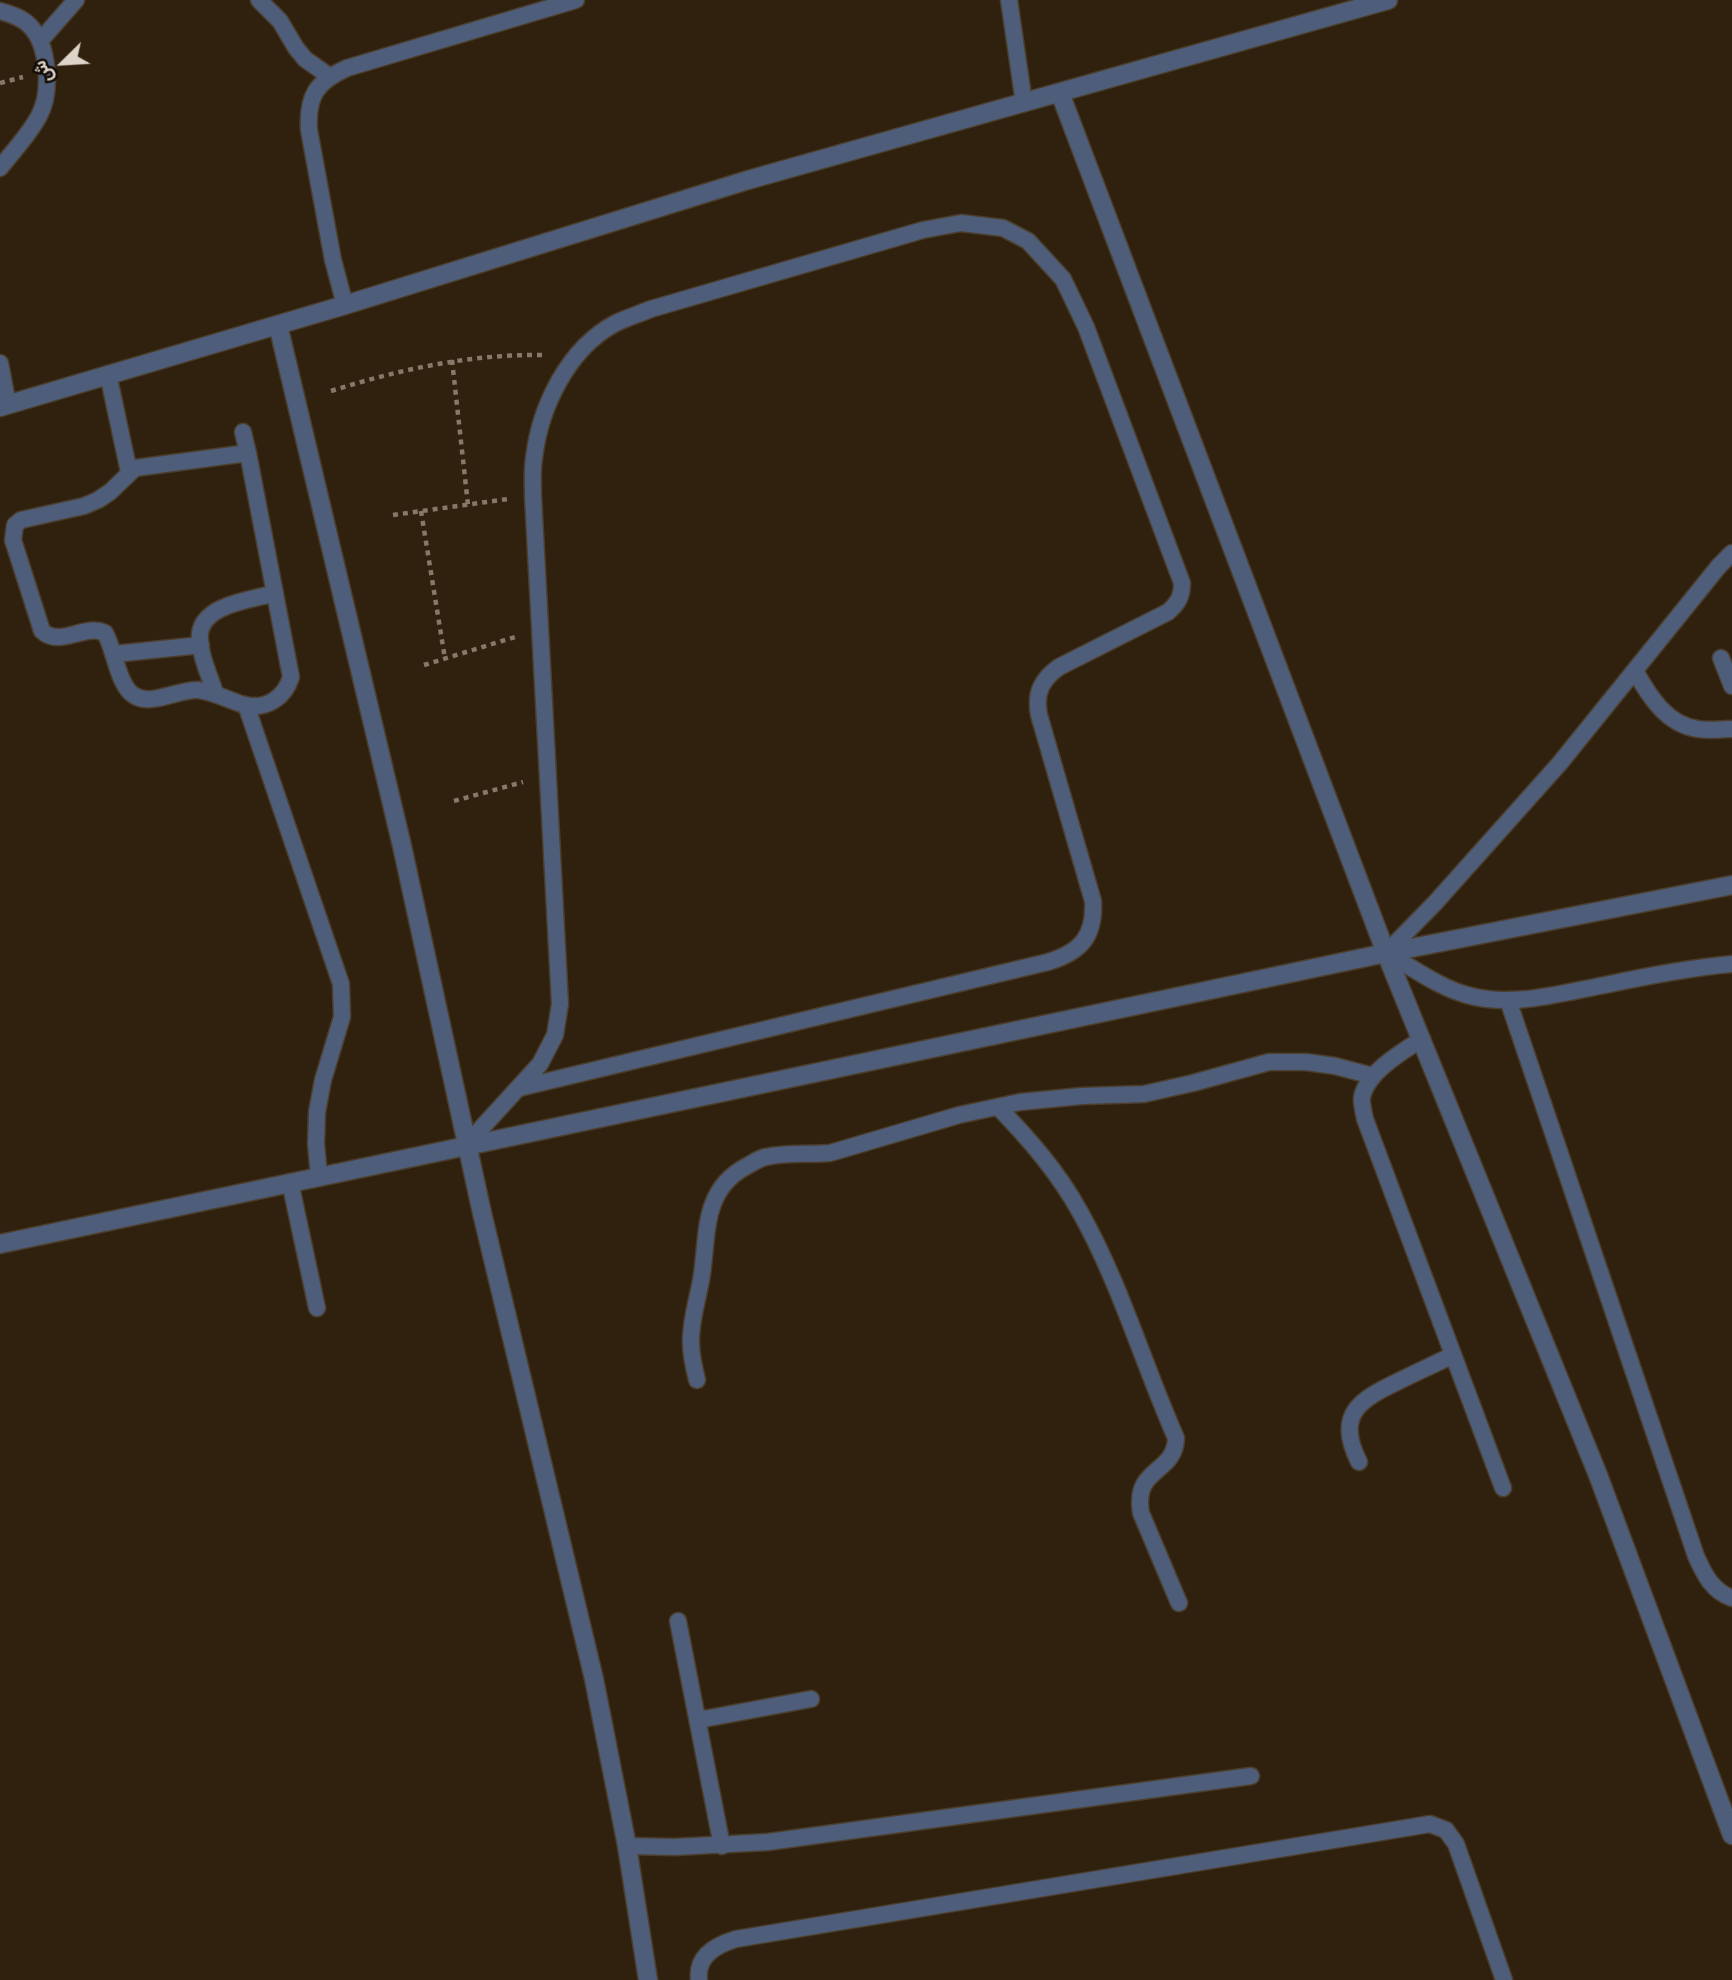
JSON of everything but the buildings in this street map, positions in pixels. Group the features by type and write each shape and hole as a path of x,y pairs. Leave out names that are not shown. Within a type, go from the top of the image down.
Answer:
{"street":[{"path":"4,406 345,305 747,180 1388,0"},
{"path":"1060,93 1386,953 1598,1475 1732,1835"},
{"path":"278,325 402,846 466,1145 594,1679 627,1846 648,1980"},
{"path":"0,1244 1386,953 1732,884"}],"lane":[{"path":"40,41 76,0"},
{"path":"259,0 280,21 305,59 329,76"},
{"path":"345,305 333,260 309,130 307,110 315,91 329,76 347,68 576,0"},
{"path":"1009,0 1024,103"},
{"path":"0,12 14,15 29,25 40,41 48,85 45,101 34,123 0,168"},
{"path":"466,1145 540,1064 555,1035 560,1003 533,496 534,458 541,422 556,387 577,356 596,337 615,323 651,309 923,230 961,223 1003,228 1028,241 1063,279 1086,327 1182,583 1182,595 1177,605 1168,612 1059,667 1048,675 1040,687 1037,701 1039,715 1093,901 1094,918 1088,934 1078,948 1064,957 1048,962 519,1088"},
{"path":"0,363 4,406"},
{"path":"108,374 129,472"},
{"path":"243,432 248,453 275,593 290,677 287,689 279,699 246,705 215,693 181,691 150,699 137,698 128,691 105,633 97,629 59,638 42,631 13,540 15,525 21,520 84,506 98,500 129,472 147,465 248,453"},
{"path":"1732,554 1719,566 1560,763 1435,903 1386,953 1437,982 1467,995 1508,1000 1551,995 1691,968 1732,964"},
{"path":"215,693 201,645 200,633 205,620 214,611 275,593"},
{"path":"114,654 201,645"},
{"path":"1721,659 1732,686"},
{"path":"1635,671 1649,696 1670,718 1697,729 1732,729"},
{"path":"246,705 341,984 342,1017 323,1080 317,1112 319,1176"},
{"path":"1508,1000 1696,1556 1706,1578 1724,1595 1732,1598"},
{"path":"1422,1039 1390,1060 1373,1076 1362,1097 1365,1119 1503,1489"},
{"path":"696,1380 691,1342 709,1218 716,1194 737,1171 763,1157 790,1153 830,1153 959,1115 1082,1096 1144,1094 1269,1062 1306,1062 1373,1076"},
{"path":"998,1107 1056,1174 1080,1211 1099,1250 1176,1438 1176,1449 1142,1486 1139,1499 1141,1513 1179,1603"},
{"path":"290,1182 317,1308"},
{"path":"1359,1462 1350,1444 1349,1424 1357,1407 1373,1394 1453,1355"},
{"path":"678,1621 722,1846"},
{"path":"698,1720 811,1699"},
{"path":"627,1846 722,1846 815,1837 1251,1776"},
{"path":"699,1980 702,1961 710,1950 736,1939 1430,1824 1446,1830 1456,1844 1504,1980"}],"path":[{"path":"331,391 391,373 452,360 514,355 577,356"},
{"path":"452,360 468,505"},
{"path":"393,515 533,496"},
{"path":"421,511 445,659"},
{"path":"424,665 540,630"},
{"path":"454,801 548,775"}]}
